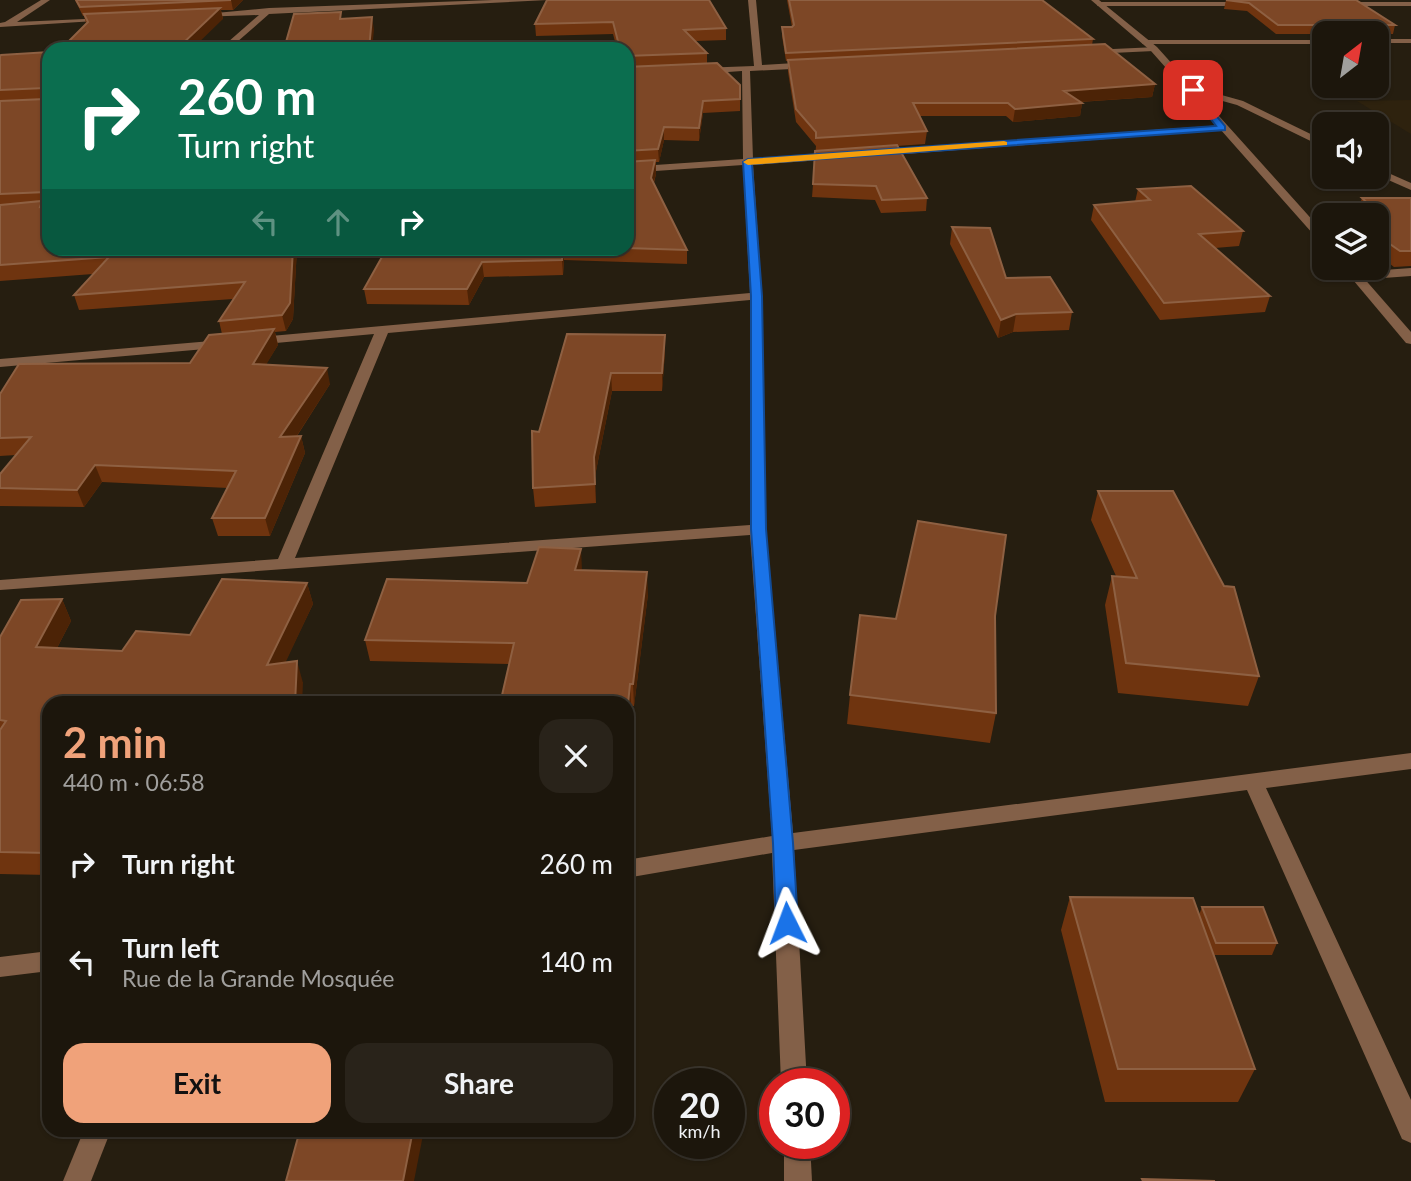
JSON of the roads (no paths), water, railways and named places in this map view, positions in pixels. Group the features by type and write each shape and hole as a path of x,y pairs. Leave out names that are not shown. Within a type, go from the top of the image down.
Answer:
{"street":[{"path":"2,26 46,0"},
{"path":"232,42 279,0"},
{"path":"184,16 544,0"},
{"path":"752,0 758,68"},
{"path":"1097,2 1262,4"},
{"path":"1097,2 1149,46 1193,90 1222,128 1312,227"},
{"path":"1330,4 1411,4"},
{"path":"2,26 116,19"},
{"path":"1085,52 1149,46 1312,41"},
{"path":"1390,41 1411,41"},
{"path":"693,71 826,64"},
{"path":"746,68 748,162 756,296 758,529 783,843 793,1068"},
{"path":"1193,90 1240,103 1312,139"},
{"path":"873,153 1222,128"},
{"path":"634,169 845,155"},
{"path":"1389,176 1411,187"},
{"path":"1389,272 1411,272"},
{"path":"1359,280 1411,340"},
{"path":"0,363 756,296"},
{"path":"284,564 383,329"},
{"path":"2,588 758,529"},
{"path":"634,868 783,843 1411,761"},
{"path":"1253,781 1411,1130"},
{"path":"0,967 42,962"},
{"path":"77,1181 95,1137"},
{"path":"797,1159 798,1181"}]}
